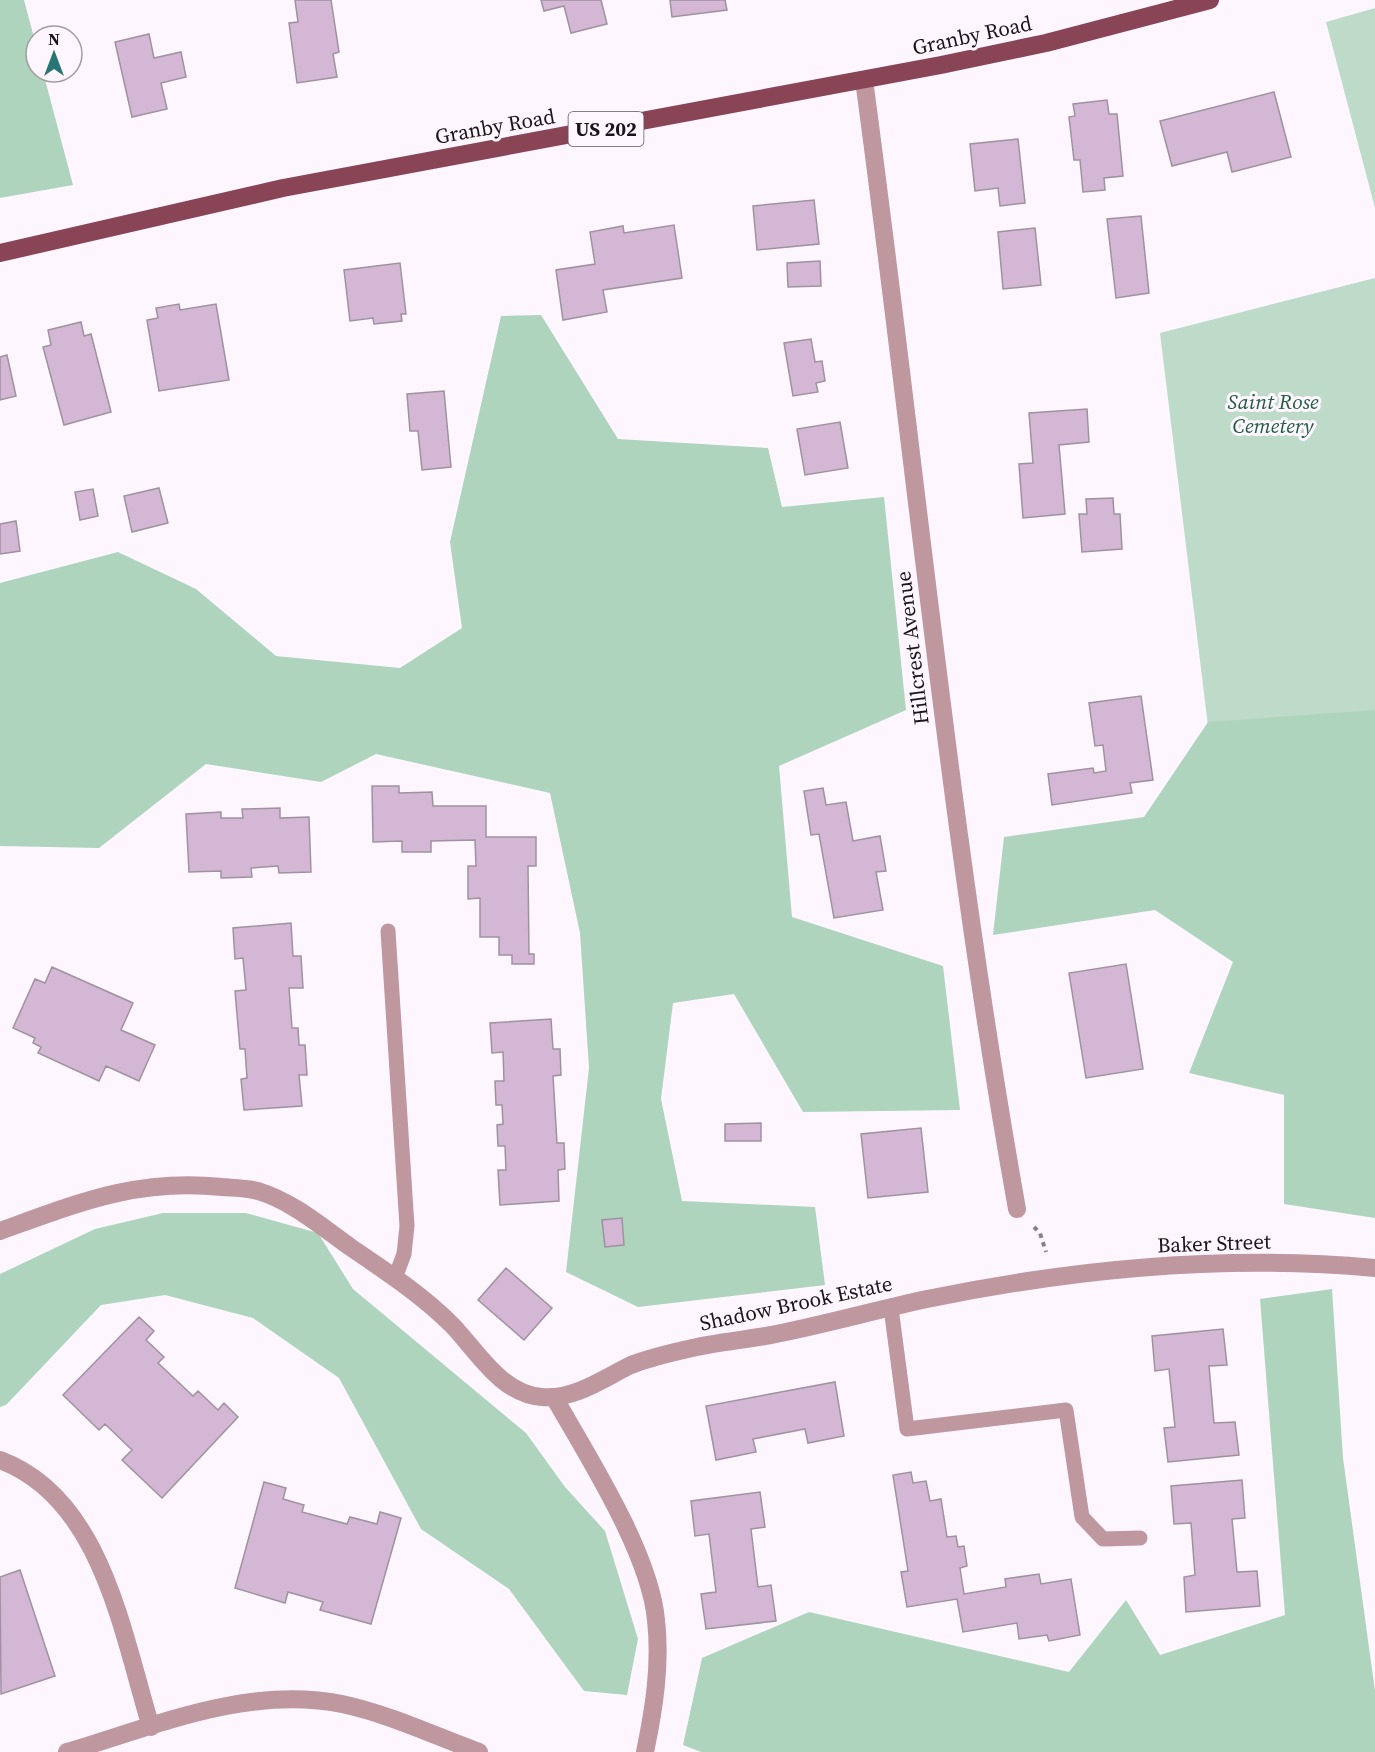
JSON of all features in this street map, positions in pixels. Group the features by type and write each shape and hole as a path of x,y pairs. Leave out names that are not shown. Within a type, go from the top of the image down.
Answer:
{"main road":[{"name":"Granby Road","path":"0,253 283,188 864,80 1046,43 1210,0"}],"street":[{"name":"Hillcrest Avenue","path":"864,80 899,341 960,850 996,1089 1017,1209"},
{"name":"Shadow Brook Estate","path":"0,1231 96,1197 150,1185 186,1183 257,1191 293,1207 395,1278 452,1325 492,1371 515,1390 540,1397 554,1397 584,1389 635,1363 690,1348 774,1334 891,1308 1054,1278"},
{"name":"Baker Street","path":"1054,1278 1169,1265 1249,1262 1375,1268"},
{"path":"554,1397 613,1503 648,1585 656,1619 657,1668 654,1711 645,1752"},
{"path":"0,1460 22,1468 47,1486 69,1509 87,1536 107,1584 151,1727"},
{"path":"67,1752 151,1727 253,1701 321,1701 369,1711 479,1752"}],"lane":[{"path":"388,931 407,1226 404,1254 395,1278"},
{"path":"891,1308 907,1429 1066,1410 1082,1517 1103,1539 1140,1538"}],"path":[{"path":"1017,1209 1040,1233 1054,1278"}],"green space":[{"path":"0,0 24,0 30,24 24,24 24,84 46,84 73,185 0,198"},
{"path":"1375,8 1375,208 1326,22"},
{"name":"Saint Rose Cemetery","path":"1375,278 1375,711 1208,726 1160,333"},
{"path":"541,315 618,439 768,448 782,507 884,497 906,710 779,766 792,917 943,966 960,1110 803,1112 734,994 673,1003 661,1099 682,1201 815,1207 825,1285 638,1307 566,1272 589,1068 580,933 550,793 376,754 321,782 206,764 99,848 0,846 0,583 118,552 196,589 276,656 400,668 462,628 450,542 501,316"},
{"path":"1375,710 1375,1218 1284,1204 1284,1095 1189,1073 1233,962 1155,910 993,935 1004,837 1144,817 1208,722"},
{"path":"163,1213 246,1213 318,1233 353,1289 526,1433 565,1487 605,1531 638,1639 627,1695 584,1691 509,1589 421,1529 339,1378 253,1318 165,1295 101,1305 6,1405 0,1407 0,1274 95,1229"},
{"path":"1332,1289 1343,1458 1375,1691 1375,1752 701,1752 683,1745 702,1658 809,1612 1069,1672 1126,1600 1160,1655 1285,1615 1260,1299"}],"building":[{"path":"295,0 331,0 339,52 333,54 337,77 297,83 289,23 298,22"},
{"path":"541,0 601,0 607,24 571,33 564,6 544,11"},
{"path":"670,0 725,0 727,10 672,17"},
{"path":"149,34 154,58 181,52 186,77 161,83 167,109 132,117 115,42"},
{"path":"1274,92 1291,157 1232,172 1227,152 1172,166 1160,121"},
{"path":"1107,100 1109,114 1117,114 1123,176 1104,178 1105,190 1083,192 1080,160 1074,160 1069,117 1075,116 1073,104"},
{"path":"1018,139 1025,203 1000,206 998,188 975,191 970,144"},
{"path":"814,200 819,244 757,250 753,206"},
{"path":"1141,216 1149,293 1116,298 1107,219"},
{"path":"674,225 682,278 603,290 607,312 563,320 556,270 595,264 590,232 623,226 624,233"},
{"path":"1035,228 1041,285 1003,289 998,232"},
{"path":"820,261 821,286 788,287 787,263"},
{"path":"400,263 406,314 401,314 402,321 374,324 373,318 350,321 344,270"},
{"path":"179,304 180,310 216,304 229,380 159,391 147,320 158,318 156,308"},
{"path":"81,322 84,336 91,334 111,412 64,425 43,347 51,345 48,330"},
{"path":"811,339 815,362 822,361 825,381 816,383 818,392 793,396 784,343"},
{"path":"7,355 16,396 0,400 0,357"},
{"path":"444,391 451,467 422,470 418,431 410,431 407,394"},
{"path":"1087,409 1089,442 1059,445 1065,514 1023,518 1019,464 1033,463 1029,413"},
{"path":"840,422 848,468 805,475 797,429"},
{"path":"159,488 168,523 132,532 124,496"},
{"path":"93,489 98,516 80,520 75,492"},
{"path":"1113,498 1114,514 1120,514 1122,549 1082,552 1079,514 1087,514 1086,499"},
{"path":"16,521 20,551 0,554 0,524"},
{"path":"1141,696 1153,780 1130,783 1132,793 1052,805 1048,774 1093,768 1094,773 1106,771 1103,745 1095,746 1089,703"},
{"path":"372,786 399,786 399,793 432,792 433,806 486,806 486,837 536,837 536,866 528,866 529,954 534,954 534,964 512,964 512,955 499,955 499,937 480,937 480,898 468,899 468,866 476,866 475,840 431,841 431,852 402,852 402,841 373,842"},
{"path":"823,788 826,805 846,802 853,841 880,836 886,871 876,872 883,910 834,918 819,834 811,835 804,791"},
{"path":"280,808 280,818 309,817 311,872 279,873 278,866 251,868 252,877 221,878 221,871 189,872 186,814 221,812 221,818 243,818 242,809"},
{"path":"291,923 293,956 301,956 303,988 289,988 292,1028 298,1028 299,1045 305,1045 307,1075 299,1075 302,1106 244,1110 241,1079 247,1078 245,1049 240,1049 235,991 246,990 243,958 235,959 233,928"},
{"path":"1126,964 1143,1069 1086,1078 1069,973"},
{"path":"52,967 133,1003 121,1030 155,1045 139,1081 106,1066 99,1081 38,1053 41,1047 33,1043 35,1038 13,1028 35,979 45,983"},
{"path":"551,1019 553,1049 560,1049 561,1075 553,1076 557,1143 564,1143 565,1169 558,1170 559,1201 500,1205 498,1170 506,1170 505,1146 498,1146 497,1125 503,1124 502,1105 496,1105 495,1081 504,1081 503,1052 492,1053 490,1023"},
{"path":"761,1123 761,1141 725,1141 725,1124"},
{"path":"921,1128 928,1192 868,1198 861,1134"},
{"path":"622,1218 624,1245 605,1247 602,1220"},
{"path":"506,1268 552,1308 524,1340 478,1300"},
{"path":"139,1317 154,1331 146,1340 164,1357 158,1363 193,1396 198,1391 218,1410 224,1403 238,1417 162,1498 122,1460 132,1450 105,1424 99,1430 63,1395"},
{"path":"1223,1329 1227,1365 1209,1366 1214,1423 1235,1422 1239,1455 1168,1462 1164,1428 1175,1427 1169,1369 1155,1371 1152,1336"},
{"path":"835,1382 844,1436 808,1443 805,1429 753,1439 756,1452 716,1460 706,1406"},
{"path":"911,1472 913,1483 926,1481 930,1501 941,1499 947,1537 956,1536 958,1547 964,1546 967,1566 960,1568 964,1594 1006,1587 1005,1579 1039,1574 1041,1584 1071,1579 1080,1635 1049,1641 1047,1635 1019,1639 1017,1623 963,1632 957,1599 907,1607 901,1572 908,1571 893,1475"},
{"path":"1242,1480 1245,1518 1232,1519 1237,1572 1257,1571 1260,1606 1186,1612 1184,1577 1195,1575 1191,1523 1174,1524 1171,1486"},
{"path":"264,1482 286,1488 283,1499 304,1505 302,1512 347,1524 350,1517 377,1524 380,1512 401,1518 371,1624 320,1610 323,1602 288,1592 285,1603 235,1588"},
{"path":"760,1492 765,1527 751,1529 758,1587 771,1585 776,1621 706,1629 701,1594 716,1592 709,1534 695,1536 691,1501"},
{"path":"20,1570 55,1676 1,1694 0,1577"}]}
